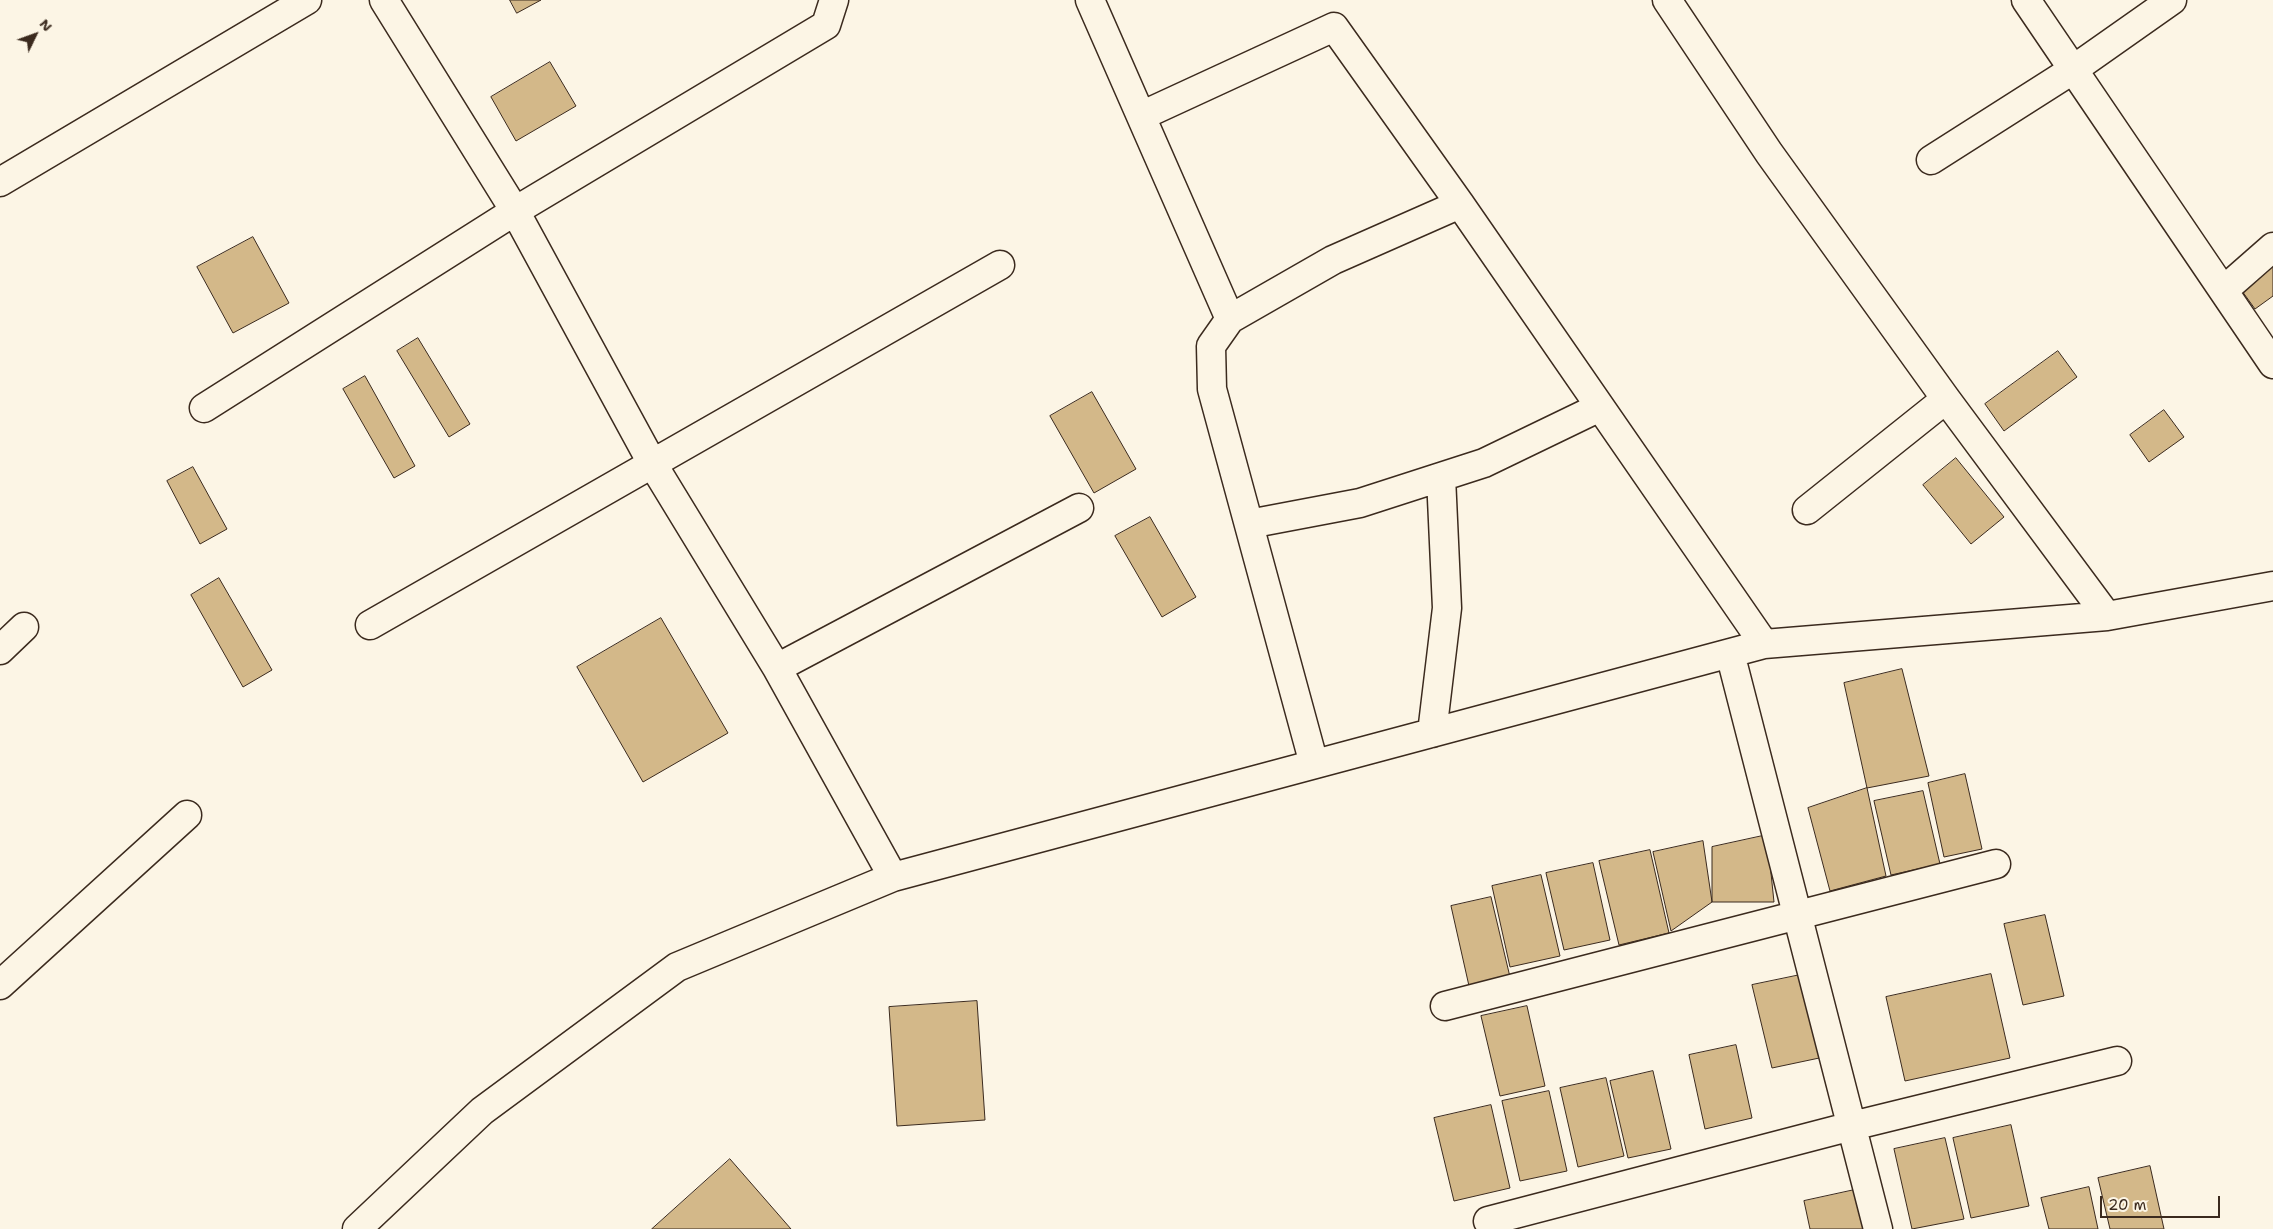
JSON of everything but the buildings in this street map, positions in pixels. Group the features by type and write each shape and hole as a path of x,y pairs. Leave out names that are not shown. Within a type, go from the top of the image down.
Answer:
{"street":[{"path":"0,182 307,0"},
{"path":"384,0 515,211 652,463 777,668 893,877"},
{"path":"204,408 515,211 826,25 834,0"},
{"path":"1090,0 1230,319"},
{"path":"1667,0 1769,153 1946,399 2107,616"},
{"path":"2026,0 2273,364"},
{"path":"1931,160 2074,69 2172,0"},
{"path":"1140,116 1334,27 1460,204 1764,644"},
{"path":"1314,764 1212,389 1211,346 1230,319 1333,260 1460,204"},
{"path":"2224,290 2273,247"},
{"path":"370,625 1000,265"},
{"path":"1808,510 1946,399"},
{"path":"1249,524 1360,503 1484,463 1600,408"},
{"path":"1432,733 1447,608 1441,477"},
{"path":"777,668 1078,508"},
{"path":"357,1229 482,1111 677,967 893,877 1764,644 2107,616 2273,586"},
{"path":"0,650 24,627"},
{"path":"1730,653 1878,1229"},
{"path":"0,985 187,815"},
{"path":"1445,1006 1996,864"},
{"path":"1488,1221 1852,1126 2117,1061"}]}
